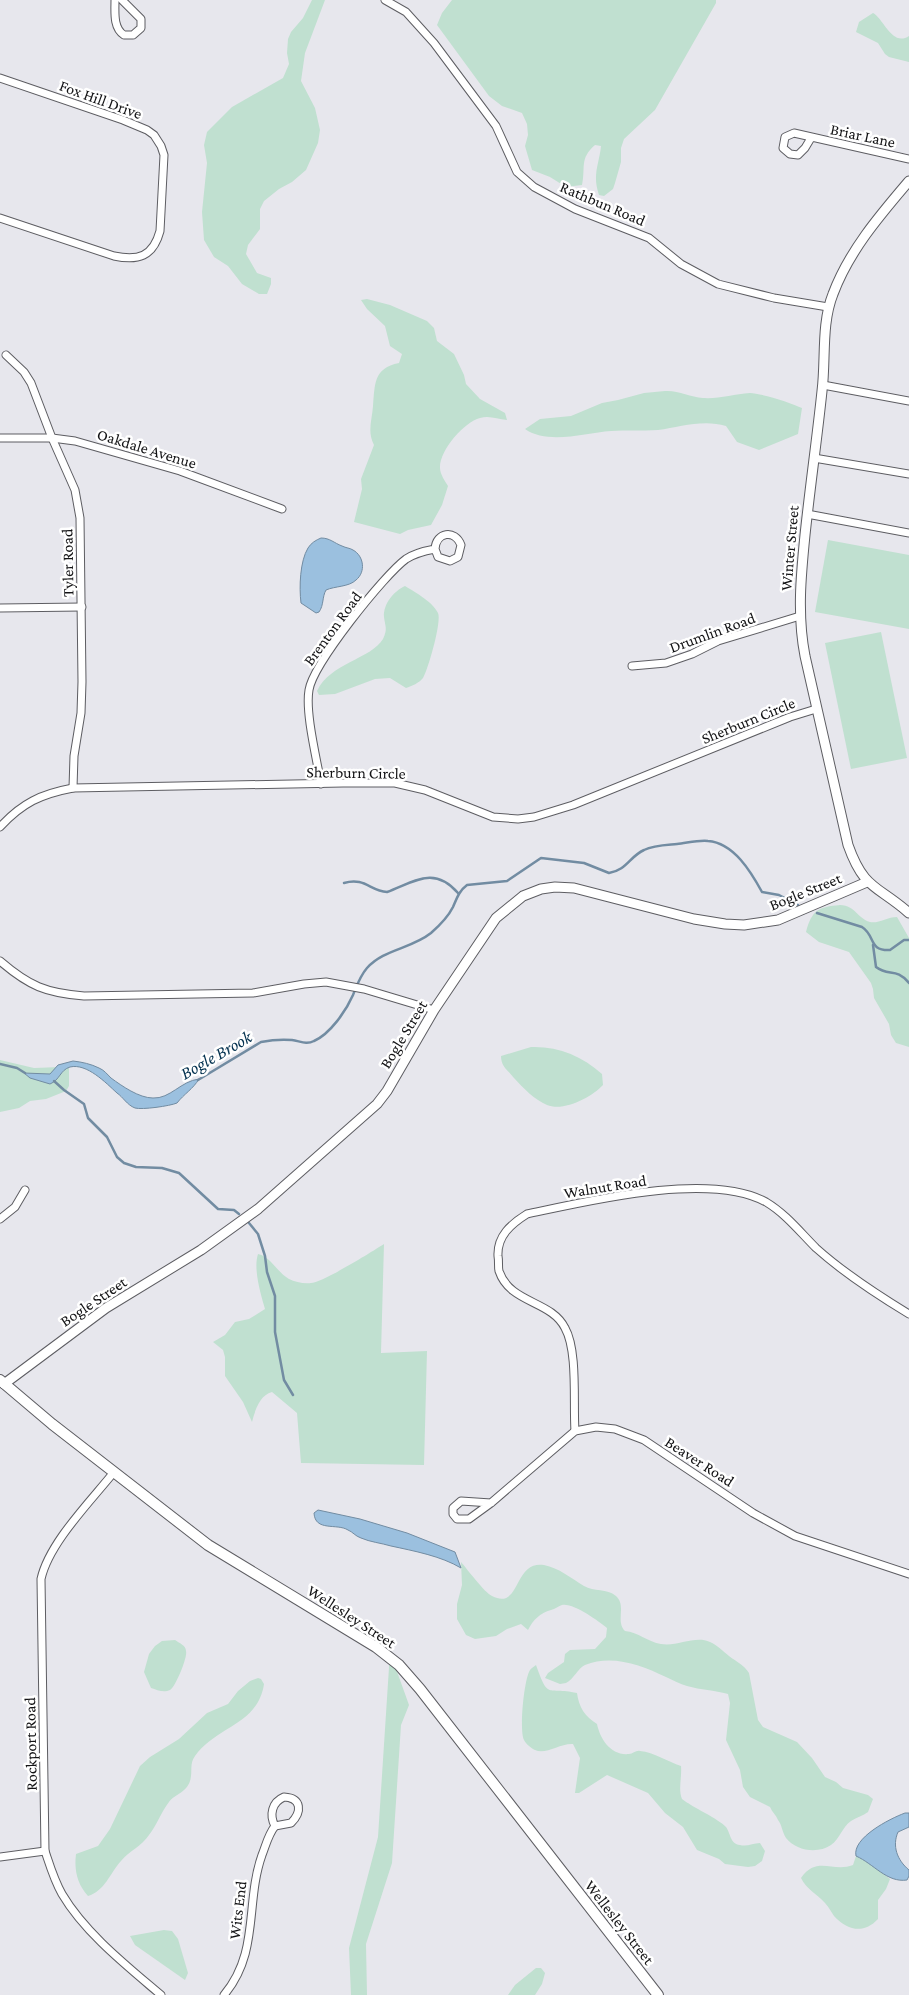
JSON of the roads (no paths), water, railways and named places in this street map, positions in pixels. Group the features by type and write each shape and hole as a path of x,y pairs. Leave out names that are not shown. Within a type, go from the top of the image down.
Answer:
{"main road":[{"name":"Wellesley Street","path":"2,1382 218,1552 364,1639 399,1665 420,1689 658,1995"}],"street":[{"path":"115,0 115,17 118,29 124,35 133,36 141,28 141,19 122,0"},
{"name":"Rathbun Road","path":"385,0 406,12 434,43 496,126 517,172 534,187 575,209 649,238 681,264 718,284 774,298 828,307"},
{"name":"Fox Hill Drive","path":"0,78 147,130 161,146 164,168 160,231 157,241 150,251 137,259 114,256 0,218"},
{"name":"Briar Lane","path":"811,138 909,159"},
{"name":"Winter Street","path":"909,181 858,247 836,285 828,307 823,385 807,514 800,616 805,656 816,709 848,845 857,868 867,882 909,913"},
{"name":"Tyler Road","path":"6,355 24,372 31,383 75,490 78,504 82,606 81,712 74,756 73,788"},
{"path":"823,385 909,401"},
{"name":"Oakdale Avenue","path":"0,438 52,438 75,441 180,471 282,509"},
{"path":"814,458 909,474"},
{"path":"807,514 909,533"},
{"name":"Brenton Road","path":"321,784 308,707 308,691 312,678 349,624 391,572 415,554 435,549"},
{"path":"0,608 82,606"},
{"name":"Drumlin Road","path":"632,666 666,663 692,654 718,641 800,616"},
{"name":"Sherburn Circle","path":"0,827 10,816 30,801 54,792 73,788 395,783 409,785 441,796 493,817 518,819 534,817 573,805 790,717 816,709"},
{"name":"Bogle Street","path":"2,1382 106,1308 201,1250 258,1210 377,1104 387,1091 434,1010 496,918 522,896 541,889 555,887 574,888 694,919 744,925 778,920 867,882"},
{"path":"0,961 20,978 37,988 60,994 84,996 243,993 270,991 316,983 347,985 434,1010"},
{"name":"Walnut Road","path":"575,1431 571,1346 565,1327 552,1313 510,1290 499,1271 498,1248 504,1234 514,1222 527,1214 642,1193 694,1188 739,1192 765,1202 792,1222 846,1274 909,1314"},
{"path":"0,1219 15,1207 24,1190"},
{"name":"Beaver Road","path":"575,1431 596,1427 615,1429 644,1440 753,1513 795,1536 909,1574"},
{"path":"490,1503 461,1501 453,1508 453,1514 458,1519 469,1519 490,1503 575,1431"},
{"name":"Rockport Road","path":"114,1472 54,1548 43,1569 41,1579 45,1851 62,1895 82,1921 119,1959 161,1995"},
{"name":"Wits End","path":"224,1995 240,1971 244,1957 252,1920 256,1870 274,1826 272,1817 275,1803 284,1798 295,1800 299,1809 294,1820 287,1825 274,1826"},
{"path":"0,1857 45,1851"}],"water":[{"path":"321,538 352,549 360,556 362,569 359,577 353,582 326,590 321,609 316,613 301,603 300,582 305,553 315,541"},
{"path":"73,1061 90,1064 101,1069 125,1088 136,1094 153,1098 165,1096 193,1080 199,1079 177,1103 135,1108 102,1079 83,1068 67,1068 50,1084 30,1078 24,1073 50,1074 58,1065"},
{"path":"318,1510 360,1519 407,1533 455,1552 461,1568 427,1554 364,1539 343,1528 322,1525 315,1519 314,1513"},
{"path":"905,1813 909,1813 909,1827 898,1832 896,1848 901,1862 909,1870 909,1876 907,1880 900,1880 887,1876 856,1856 856,1849 873,1830"}],"waterway":[{"name":"Bogle Brook","path":"198,1080 261,1042 292,1040 308,1043 320,1038 332,1028 342,1015 367,968 381,957 415,943 431,933 449,914 464,887 467,885 507,881 541,858 584,863 609,873 620,869 648,848 708,841 726,847 734,853 753,876 762,892 779,895 798,905"},
{"path":"344,883 362,883 387,892 424,878 432,878 441,880 458,893"},
{"name":"Bogle Brook","path":"817,913 862,927 875,946 883,950 890,950 904,940 909,940"},
{"path":"873,945 876,967 900,975 909,983"},
{"name":"Bogle Brook","path":"0,1064 17,1068 25,1073"},
{"path":"54,1081 84,1104 88,1118 107,1137 117,1157 124,1163 136,1167 162,1168 179,1173 218,1209 234,1210 239,1214"},
{"path":"249,1223 258,1234 265,1256 267,1272 275,1296 275,1332 284,1380 293,1395"}]}
